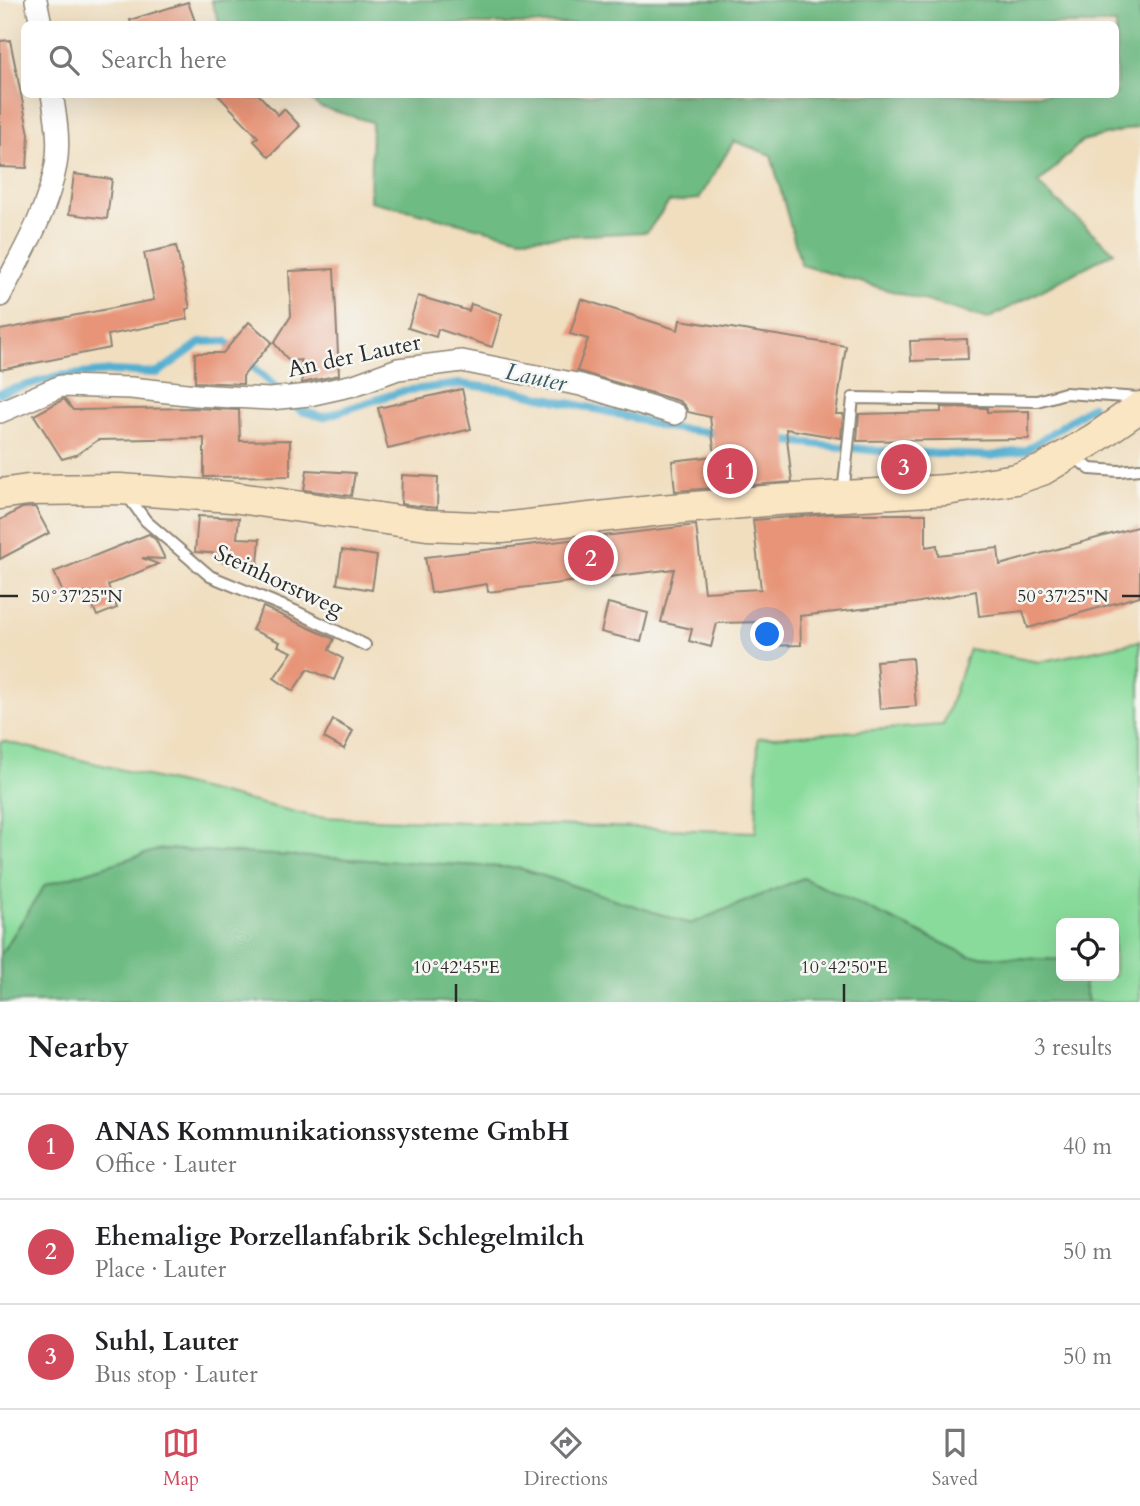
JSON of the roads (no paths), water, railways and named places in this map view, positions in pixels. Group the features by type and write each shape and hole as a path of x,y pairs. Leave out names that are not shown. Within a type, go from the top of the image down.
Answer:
{"street":[{"path":"36,0 40,21"},
{"path":"0,296 42,214 56,164 57,127 53,98"},
{"name":"An der Lauter","path":"0,412 61,386 131,388 270,399 355,386 398,369 463,361 581,386 676,414"},
{"path":"0,494 28,490 120,489 232,497 427,525 502,528 661,510 946,490 1016,479 1042,470 1140,407"}],"lane":[{"path":"843,496 853,398 1037,401 1065,393 1140,398"},
{"path":"1070,453 1090,469 1140,469"},
{"name":"Steinhorstweg","path":"120,489 128,495 146,521 210,576 295,611 365,645"}],"waterway":[{"name":"Lauter","path":"0,393 58,376 112,371 158,373 201,342 225,341 236,351"},
{"name":"Lauter","path":"245,359 301,411 323,417 403,391 459,384 510,390 664,427 723,434"},
{"name":"Lauter","path":"778,440 879,451 991,456 1026,450 1092,406"}],"place":[{"name":"Suhl, Lauter","path":"904,467"},
{"name":"ANAS Kommunikationssysteme GmbH","path":"730,471"},
{"name":"Ehemalige Porzellanfabrik Schlegelmilch","path":"591,558"}]}
